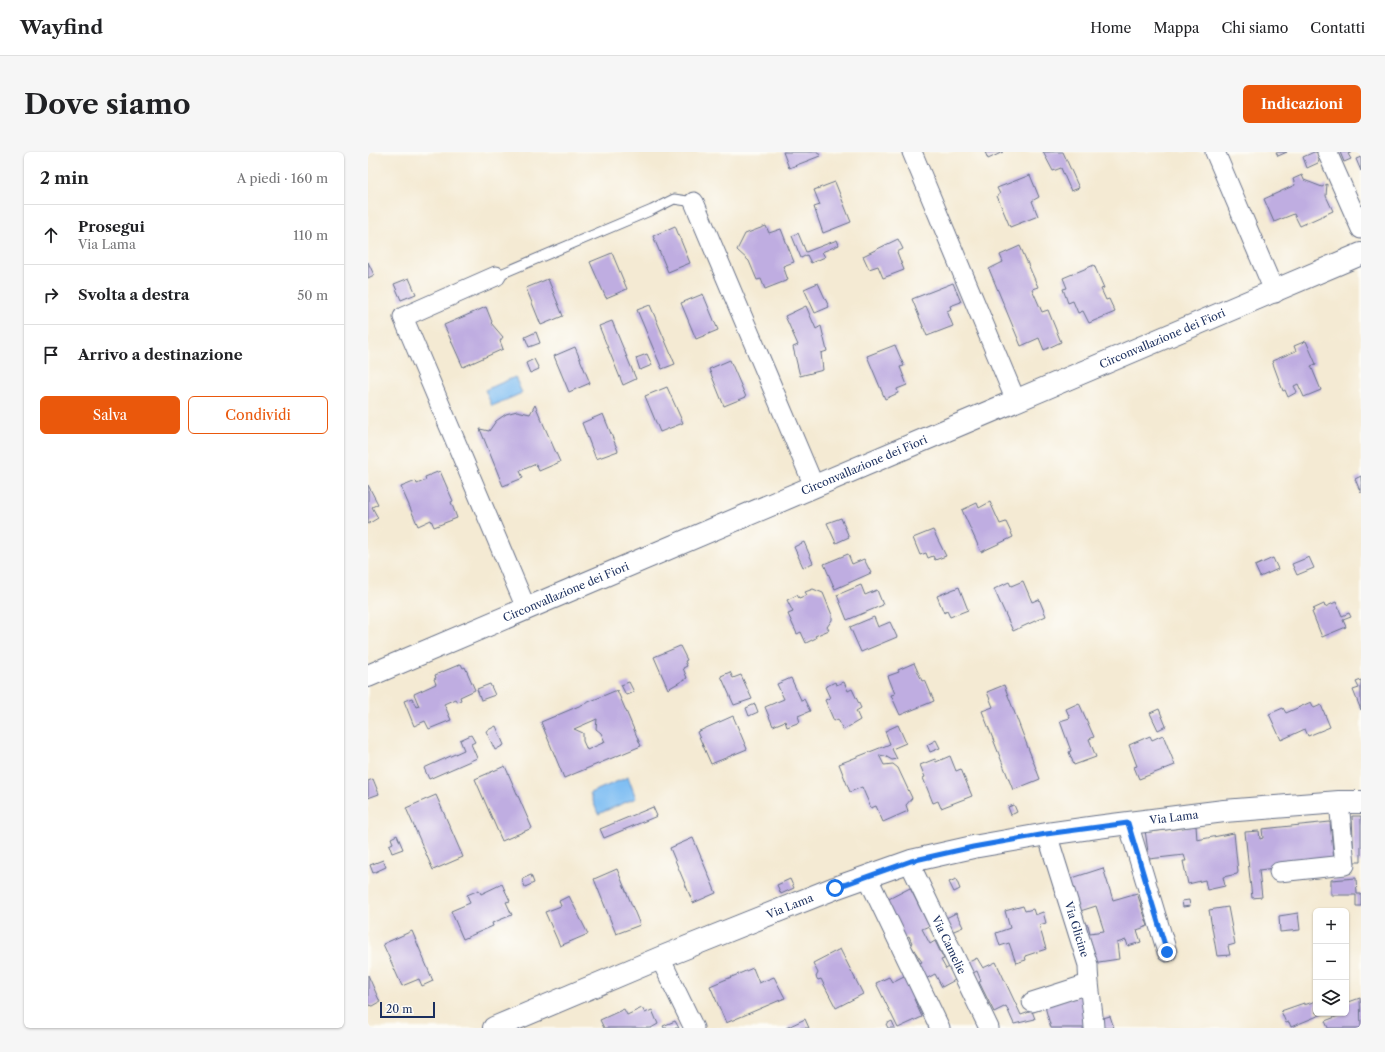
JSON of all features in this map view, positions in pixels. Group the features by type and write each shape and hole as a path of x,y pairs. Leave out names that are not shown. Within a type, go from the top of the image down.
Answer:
{"street":[{"path":"912,152 1016,401"},
{"path":"1215,152 1275,293"},
{"path":"1327,152 1361,229"},
{"path":"694,202 814,486"},
{"name":"Circonvallazione dei Fiori","path":"368,676 814,486 1275,293 1361,254"},
{"path":"496,276 403,317 526,608"},
{"path":"1279,872 1345,865 1339,802"},
{"name":"Via Lama","path":"494,1028 660,958 867,876 909,862 973,847 1046,834 1128,823 1224,811 1339,802 1361,802"},
{"path":"1128,823 1167,952"},
{"name":"Via Glicine","path":"1046,834 1088,965 1088,984 1094,1014 1094,1028"},
{"name":"Via Camelie","path":"909,862 989,1028"},
{"path":"867,876 940,1028"},
{"path":"660,958 694,1028"},
{"path":"1032,1002 1088,984"}],"lane":[{"path":"496,276 652,210 674,199 694,202"}],"water":[{"path":"515,377 522,393 492,406 485,390"},
{"path":"628,777 636,798 598,814 590,793"}],"building":[{"path":"783,152 818,152 820,156 789,168"},
{"path":"985,152 1003,152 988,159"},
{"path":"1043,152 1063,152 1079,188 1071,191 1061,168 1053,171"},
{"path":"1276,152 1287,152 1278,156"},
{"path":"1317,152 1320,158 1318,163 1307,168 1303,157"},
{"path":"1340,152 1352,152 1348,154 1351,159 1344,162"},
{"path":"1361,157 1361,171 1356,159"},
{"path":"1030,175 1039,197 1032,201 1038,216 1010,227 997,196 1000,194 997,188"},
{"path":"1302,175 1304,180 1322,187 1327,184 1326,196 1333,211 1300,226 1294,214 1274,222 1264,199 1295,185 1293,179"},
{"path":"835,182 851,222 823,233 814,207 820,205 814,190"},
{"path":"675,226 690,263 668,272 653,236"},
{"path":"766,226 769,233 781,229 794,262 783,266 788,280 765,289 761,279 757,280 749,261 737,250 745,234"},
{"path":"798,233 806,252 837,240 839,245 822,252 825,257 811,263 807,255 801,258 792,236"},
{"path":"898,239 903,249 897,252 904,270 883,278 878,266 869,269 863,256"},
{"path":"1020,246 1038,287 1032,289 1042,312 1048,310 1061,342 1044,350 1039,338 1021,346 989,269 1003,262 1000,255"},
{"path":"612,253 627,289 606,298 590,262"},
{"path":"368,262 374,275 368,278"},
{"path":"1094,265 1104,288 1101,289 1106,300 1109,299 1115,312 1089,323 1083,311 1078,313 1073,301 1068,303 1063,289 1067,288 1063,278"},
{"path":"409,278 416,294 401,300 394,284"},
{"path":"548,279 563,316 541,325 526,288"},
{"path":"818,283 829,307 815,313 804,289"},
{"path":"953,283 961,302 950,306 951,309 947,311 953,326 927,336 912,299"},
{"path":"703,294 718,330 696,339 681,303"},
{"path":"650,305 675,364 662,369 637,310"},
{"path":"806,306 816,329 821,326 827,351 821,353 823,370 800,376 793,347 798,345 785,316"},
{"path":"486,307 492,322 491,323 503,337 500,341 503,349 463,367 444,325"},
{"path":"612,321 636,379 623,385 599,326"},
{"path":"536,332 540,343 529,347 525,337"},
{"path":"1306,341 1316,364 1311,366 1321,390 1304,397 1298,384 1294,386 1297,392 1288,397 1285,390 1283,391 1272,361 1296,351 1294,346"},
{"path":"895,345 904,366 900,367 907,385 897,389 898,393 885,399 867,356"},
{"path":"575,347 590,383 569,392 554,356"},
{"path":"647,354 652,365 640,370 636,358"},
{"path":"534,359 539,369 530,373 526,363"},
{"path":"730,360 746,397 724,406 709,369"},
{"path":"667,387 683,423 660,432 645,396"},
{"path":"535,405 560,462 539,471 536,464 520,471 523,478 503,486 480,429 489,431 496,421 506,414 517,411 530,414"},
{"path":"603,414 618,451 596,459 582,423"},
{"path":"440,471 453,501 451,502 457,518 434,527 431,520 418,526 401,487 416,481 417,484 426,480 425,477"},
{"path":"1361,476 1361,493 1355,479"},
{"path":"368,485 378,504 372,507 378,518 368,524"},
{"path":"990,502 1000,524 1006,522 1013,537 981,552 962,510 977,503 979,508"},
{"path":"841,518 849,537 836,543 827,523"},
{"path":"933,530 946,556 935,560 933,556 928,558 926,553 920,555 913,538"},
{"path":"804,542 813,563 803,567 794,547"},
{"path":"848,554 852,564 864,559 871,573 835,589 824,564"},
{"path":"1309,557 1314,568 1297,575 1292,564"},
{"path":"1273,558 1278,569 1260,577 1255,566"},
{"path":"1023,581 1032,602 1039,599 1046,616 1013,631 994,589 1009,582 1011,586"},
{"path":"861,585 865,595 877,590 883,605 847,620 837,595"},
{"path":"959,587 968,610 950,617 947,611 944,613 937,596"},
{"path":"813,589 823,593 832,615 832,620 827,627 829,630 815,636 816,638 806,643 801,632 797,634 788,614 793,612 787,600 797,595 799,598 807,595 805,592"},
{"path":"1336,602 1342,616 1349,613 1351,617 1343,620 1346,627 1322,637 1312,612 1314,611 1313,609 1324,604 1325,607"},
{"path":"874,617 878,627 890,622 897,637 861,652 850,627"},
{"path":"680,646 687,660 685,661 687,666 683,668 687,678 668,689 654,657"},
{"path":"914,663 922,681 925,680 934,701 900,715 891,695 895,694 888,676 899,672 898,670"},
{"path":"461,664 463,668 465,667 475,690 460,697 461,700 457,702 455,699 444,704 451,720 429,729 425,721 414,726 404,701 412,698 416,707 419,706 414,694 436,684 434,679 436,678 435,675"},
{"path":"730,672 733,678 741,675 752,699 734,705 721,676"},
{"path":"791,678 801,700 804,699 810,711 798,716 800,722 787,727 785,721 773,726 765,707 784,699 777,684"},
{"path":"1361,680 1361,710 1353,690 1359,688 1356,682"},
{"path":"629,682 634,692 626,695 621,685"},
{"path":"835,682 836,685 844,682 848,691 852,689 861,708 856,711 860,720 843,730 838,719 834,721 825,700 830,698 825,687"},
{"path":"490,684 495,695 481,700 477,689"},
{"path":"1004,685 1040,779 1013,790 982,711 993,707 987,692"},
{"path":"617,690 641,746 564,778 541,722","holes":["597,719 596,729 601,733 605,742 587,750 583,741 583,733 574,729"]},
{"path":"1311,702 1314,708 1321,705 1330,727 1308,736 1305,729 1281,740 1269,714 1283,708 1286,713"},
{"path":"1079,703 1094,737 1089,739 1096,757 1074,765 1069,752 1071,751 1060,721 1070,718 1066,709"},
{"path":"755,704 758,712 749,716 746,708"},
{"path":"1159,709 1166,726 1158,730 1150,713"},
{"path":"733,716 747,749 711,764 697,732"},
{"path":"898,725 906,743 892,749 897,759 892,760 885,756 879,755 884,765 893,764 898,768 912,798 906,805 908,811 883,822 876,806 871,808 862,787 850,792 839,764 890,744 885,731"},
{"path":"496,726 504,745 495,750 486,731"},
{"path":"471,735 475,742 471,744 477,758 429,779 424,768 464,750 460,740"},
{"path":"1163,735 1175,765 1139,779 1134,767 1137,766 1129,745 1150,736 1152,740"},
{"path":"936,740 940,748 930,752 927,745"},
{"path":"950,756 956,771 961,769 972,796 941,808 938,801 933,803 923,778 925,777 920,765 935,759 936,762"},
{"path":"505,766 532,828 502,841 475,779"},
{"path":"373,779 379,794 368,798 368,781"},
{"path":"436,795 463,857 433,870 406,808"},
{"path":"1014,805 1017,812 1011,815 1008,807"},
{"path":"653,807 657,816 604,838 600,829"},
{"path":"1352,816 1361,816 1361,862 1354,862"},
{"path":"1330,822 1334,860 1259,870 1262,897 1252,898 1245,832 1259,831 1260,839 1263,838 1262,829"},
{"path":"1196,826 1197,840 1234,833 1238,872 1237,874 1223,877 1225,886 1207,890 1205,880 1188,884 1183,861 1186,861 1184,855 1149,859 1145,830 1149,829 1149,832"},
{"path":"397,835 403,849 392,853 389,845 393,843 391,838"},
{"path":"693,838 716,893 693,903 670,848"},
{"path":"383,860 386,867 373,873 370,865"},
{"path":"1103,868 1113,900 1137,893 1148,926 1137,930 1141,942 1128,946 1126,940 1117,943 1119,959 1092,963 1082,924 1088,925 1090,933 1104,931 1096,906 1074,913 1063,881"},
{"path":"617,869 640,925 616,934 594,879"},
{"path":"531,875 534,883 525,887 522,879"},
{"path":"1356,878 1357,894 1361,894 1361,906 1356,906 1356,895 1331,895 1331,880"},
{"path":"790,879 794,888 781,894 777,885"},
{"path":"956,879 960,889 954,892 949,882"},
{"path":"502,884 510,901 506,902 512,915 492,923 493,926 463,939 451,911 470,903 467,895 479,890 481,894"},
{"path":"910,888 929,926 922,929 930,944 935,941 944,959 941,960 946,969 949,967 955,980 942,987 935,974 922,981 915,965 922,962 910,944 912,943 909,936 903,938 881,903"},
{"path":"569,896 588,934 560,946 545,912 561,906 559,901"},
{"path":"1189,900 1190,906 1183,907 1182,901"},
{"path":"1023,906 1025,911 1033,909 1035,915 1043,912 1046,923 1039,925 1046,949 1025,956 1026,960 1016,963 1009,943 1000,946 996,933 1010,928 1005,911"},
{"path":"1228,907 1235,944 1228,946 1230,955 1217,956 1209,910"},
{"path":"956,913 963,927 947,934 940,921"},
{"path":"1298,913 1300,930 1280,932 1279,916"},
{"path":"412,931 433,981 422,986 419,979 402,986 383,944"},
{"path":"840,949 863,994 836,1008 821,979 818,980 816,977 818,973 813,963"},
{"path":"977,958 983,968 996,962 1021,1015 1032,1011 1035,1019 1014,1024 1006,1006 994,1012 979,982 981,981 977,971 973,973 967,963"},
{"path":"753,968 759,983 774,977 785,998 726,1023 710,986"},
{"path":"368,975 380,1002 373,1006 368,1005"},
{"path":"904,976 916,998 914,999 922,1017 898,1028 876,983 889,977 892,982"},
{"path":"1082,996 1090,1028 1051,1028 1044,1003"},
{"path":"1360,998 1361,1028 1328,1028 1325,1021 1338,1016 1349,1016 1349,1002"},
{"path":"1313,1002 1313,1016 1318,1016 1291,1027 1289,1022 1286,1023 1281,1011 1304,1003 1304,1005"},
{"path":"642,1008 645,1013 652,1010 658,1024 651,1028 604,1028 600,1020 624,1009 627,1015"},
{"path":"1110,1016 1114,1028 1099,1028 1096,1020"},
{"path":"805,1019 809,1028 786,1028"},
{"path":"675,1021 679,1028 664,1028 663,1026"},
{"path":"892,1021 895,1028 888,1028 886,1024"}],"route":[{"path":"835,888 911,861 973,847 1046,834 1128,823 1167,952"}]}
